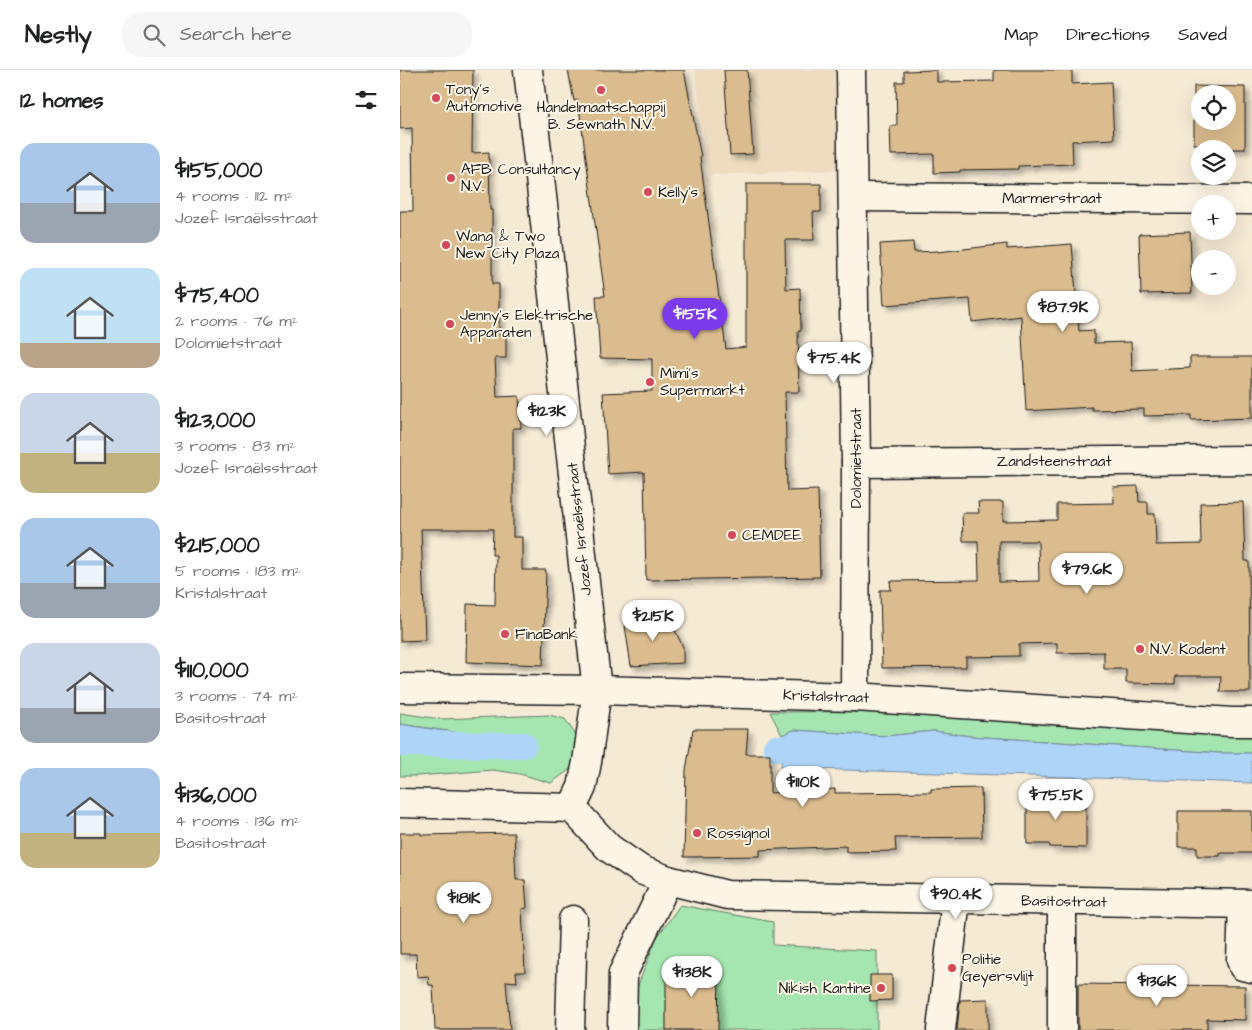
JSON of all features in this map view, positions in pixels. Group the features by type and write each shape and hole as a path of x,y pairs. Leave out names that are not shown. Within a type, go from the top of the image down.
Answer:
{"street":[{"name":"Jozef Israëlsstraat","path":"528,70 597,690 582,787 572,808"},
{"name":"Dolomietstraat","path":"851,70 856,463 855,697"},
{"name":"Marmerstraat","path":"853,197 1252,200"},
{"name":"Zandsteenstraat","path":"856,463 1252,460"},
{"name":"Kristalstraat","path":"400,688 597,690 855,697 1252,722"},
{"path":"400,803 572,808"},
{"name":"Basitostraat","path":"572,808 609,848 641,870 668,880 727,895 1247,904"},
{"path":"622,1030 623,973 668,880"},
{"path":"941,1030 956,899"},
{"path":"1062,901 1062,1030"},
{"path":"1247,904 1241,960 1243,966 1252,968"},
{"path":"570,1030 573,920"}],"shaded area":[{"path":"695,70 843,70 843,170 709,175"}],"green space":[{"path":"973,711 1252,733 1252,753 1220,753 970,736 934,731 886,736 794,730 782,735 770,712"},
{"path":"400,713 440,719 549,715 565,719 577,737 578,759 568,771 551,783 520,774 493,770 400,776 400,755 417,755 495,738 400,724"},
{"path":"680,905 773,922 773,945 877,951 877,1030 633,1030 635,993 656,939"}],"water":[{"path":"400,724 495,739 493,750 400,755"},
{"path":"794,730 886,736 934,731 970,736 1220,753 1252,753 1252,783 781,768 782,735"}],"building":[{"path":"400,70 473,70 472,153 489,152 490,210 492,210 492,284 499,284 499,335 506,335 506,358 495,358 497,397 519,396 521,428 513,428 513,537 522,537 522,570 546,570 543,665 466,662 467,604 495,605 496,555 492,555 493,529 421,529 425,640 400,641 400,211 413,211 412,128 400,129"},
{"path":"568,70 684,70 701,157 726,349 746,347 746,184 821,184 821,212 813,212 814,240 785,240 786,289 800,288 801,331 798,331 799,392 785,392 787,491 818,490 820,577 646,580 644,472 608,474 603,393 652,391 652,359 600,358 596,296 605,296 578,100 574,101"},
{"path":"724,70 747,70 753,154 730,155"},
{"path":"937,70 937,82 994,81 994,70 1072,70 1072,84 1111,82 1114,139 1072,141 1073,164 1018,166 1018,169 960,170 960,172 934,173 934,154 891,155 890,126 897,126 896,82 904,82 904,71"},
{"path":"1236,87 1245,87 1245,149 1236,149 1236,140 1194,140 1194,130 1236,130"},
{"path":"1190,232 1191,293 1141,294 1139,234"},
{"path":"913,242 914,252 938,252 1007,244 1007,249 1072,244 1079,331 1094,330 1094,343 1131,342 1132,371 1190,368 1190,357 1252,357 1252,418 1191,420 1191,415 1144,416 1144,409 1092,410 1092,407 1026,411 1021,316 972,322 970,299 884,305 880,244"},
{"path":"1138,486 1139,502 1148,502 1148,514 1155,514 1156,545 1201,544 1200,503 1243,502 1245,561 1249,561 1250,692 1220,692 1221,676 1175,676 1175,684 1126,683 1126,669 1104,669 1104,652 1057,653 1057,643 1019,644 1019,656 966,657 966,667 882,668 880,590 891,590 890,581 979,580 978,541 963,541 962,513 979,513 978,502 1003,502 1003,521 1057,520 1057,504 1114,503 1113,487","holes":["999,541 1038,541 1039,581 999,582"]},
{"path":"669,618 683,647 683,663 631,666 624,619"},
{"path":"693,729 748,729 746,754 770,754 770,793 835,789 835,793 931,792 931,789 981,788 982,837 895,838 896,851 846,852 846,846 760,850 760,856 684,857 686,770"},
{"path":"1027,795 1075,796 1075,803 1086,803 1086,848 1027,844"},
{"path":"1178,811 1252,811 1252,853 1220,853 1220,856 1197,856 1197,847 1178,847"},
{"path":"400,833 421,833 421,835 514,833 516,880 525,880 527,908 522,909 525,972 516,972 517,982 506,981 510,1030 435,1030 433,985 429,985 428,976 417,977 416,954 400,954"},
{"path":"666,966 719,966 718,1030 666,1030"},
{"name":"Nikish Kantine","path":"870,975 892,975 892,1000 870,1001"},
{"path":"1078,984 1245,986 1245,1020 1207,1019 1207,1030 1078,1030"},
{"path":"988,999 988,1030 957,1030 960,1000"}],"waterway":[{"path":"400,744 524,745"},
{"path":"776,748 818,749"}],"place":[{"name":"Handelmaatschappij B. Sewnath N.V.","path":"601,90"},
{"name":"Tony's Automotive","path":"436,98"},
{"name":"AFB Consultancy N.V.","path":"451,178"},
{"name":"Kelly's","path":"648,192"},
{"name":"Wang & Two New City Plaza","path":"446,245"},
{"name":"Jenny's Elektrische Apparaten","path":"450,324"},
{"name":"Mimi's Supermarkt","path":"650,382"},
{"name":"CEMDEE","path":"732,535"},
{"name":"FinaBank","path":"505,634"},
{"name":"N.V. Kodent","path":"1140,649"},
{"name":"Rossignol","path":"697,833"},
{"name":"Politie Geyersvlijt","path":"952,968"},
{"name":"Nikish Kantine","path":"881,988"}]}
